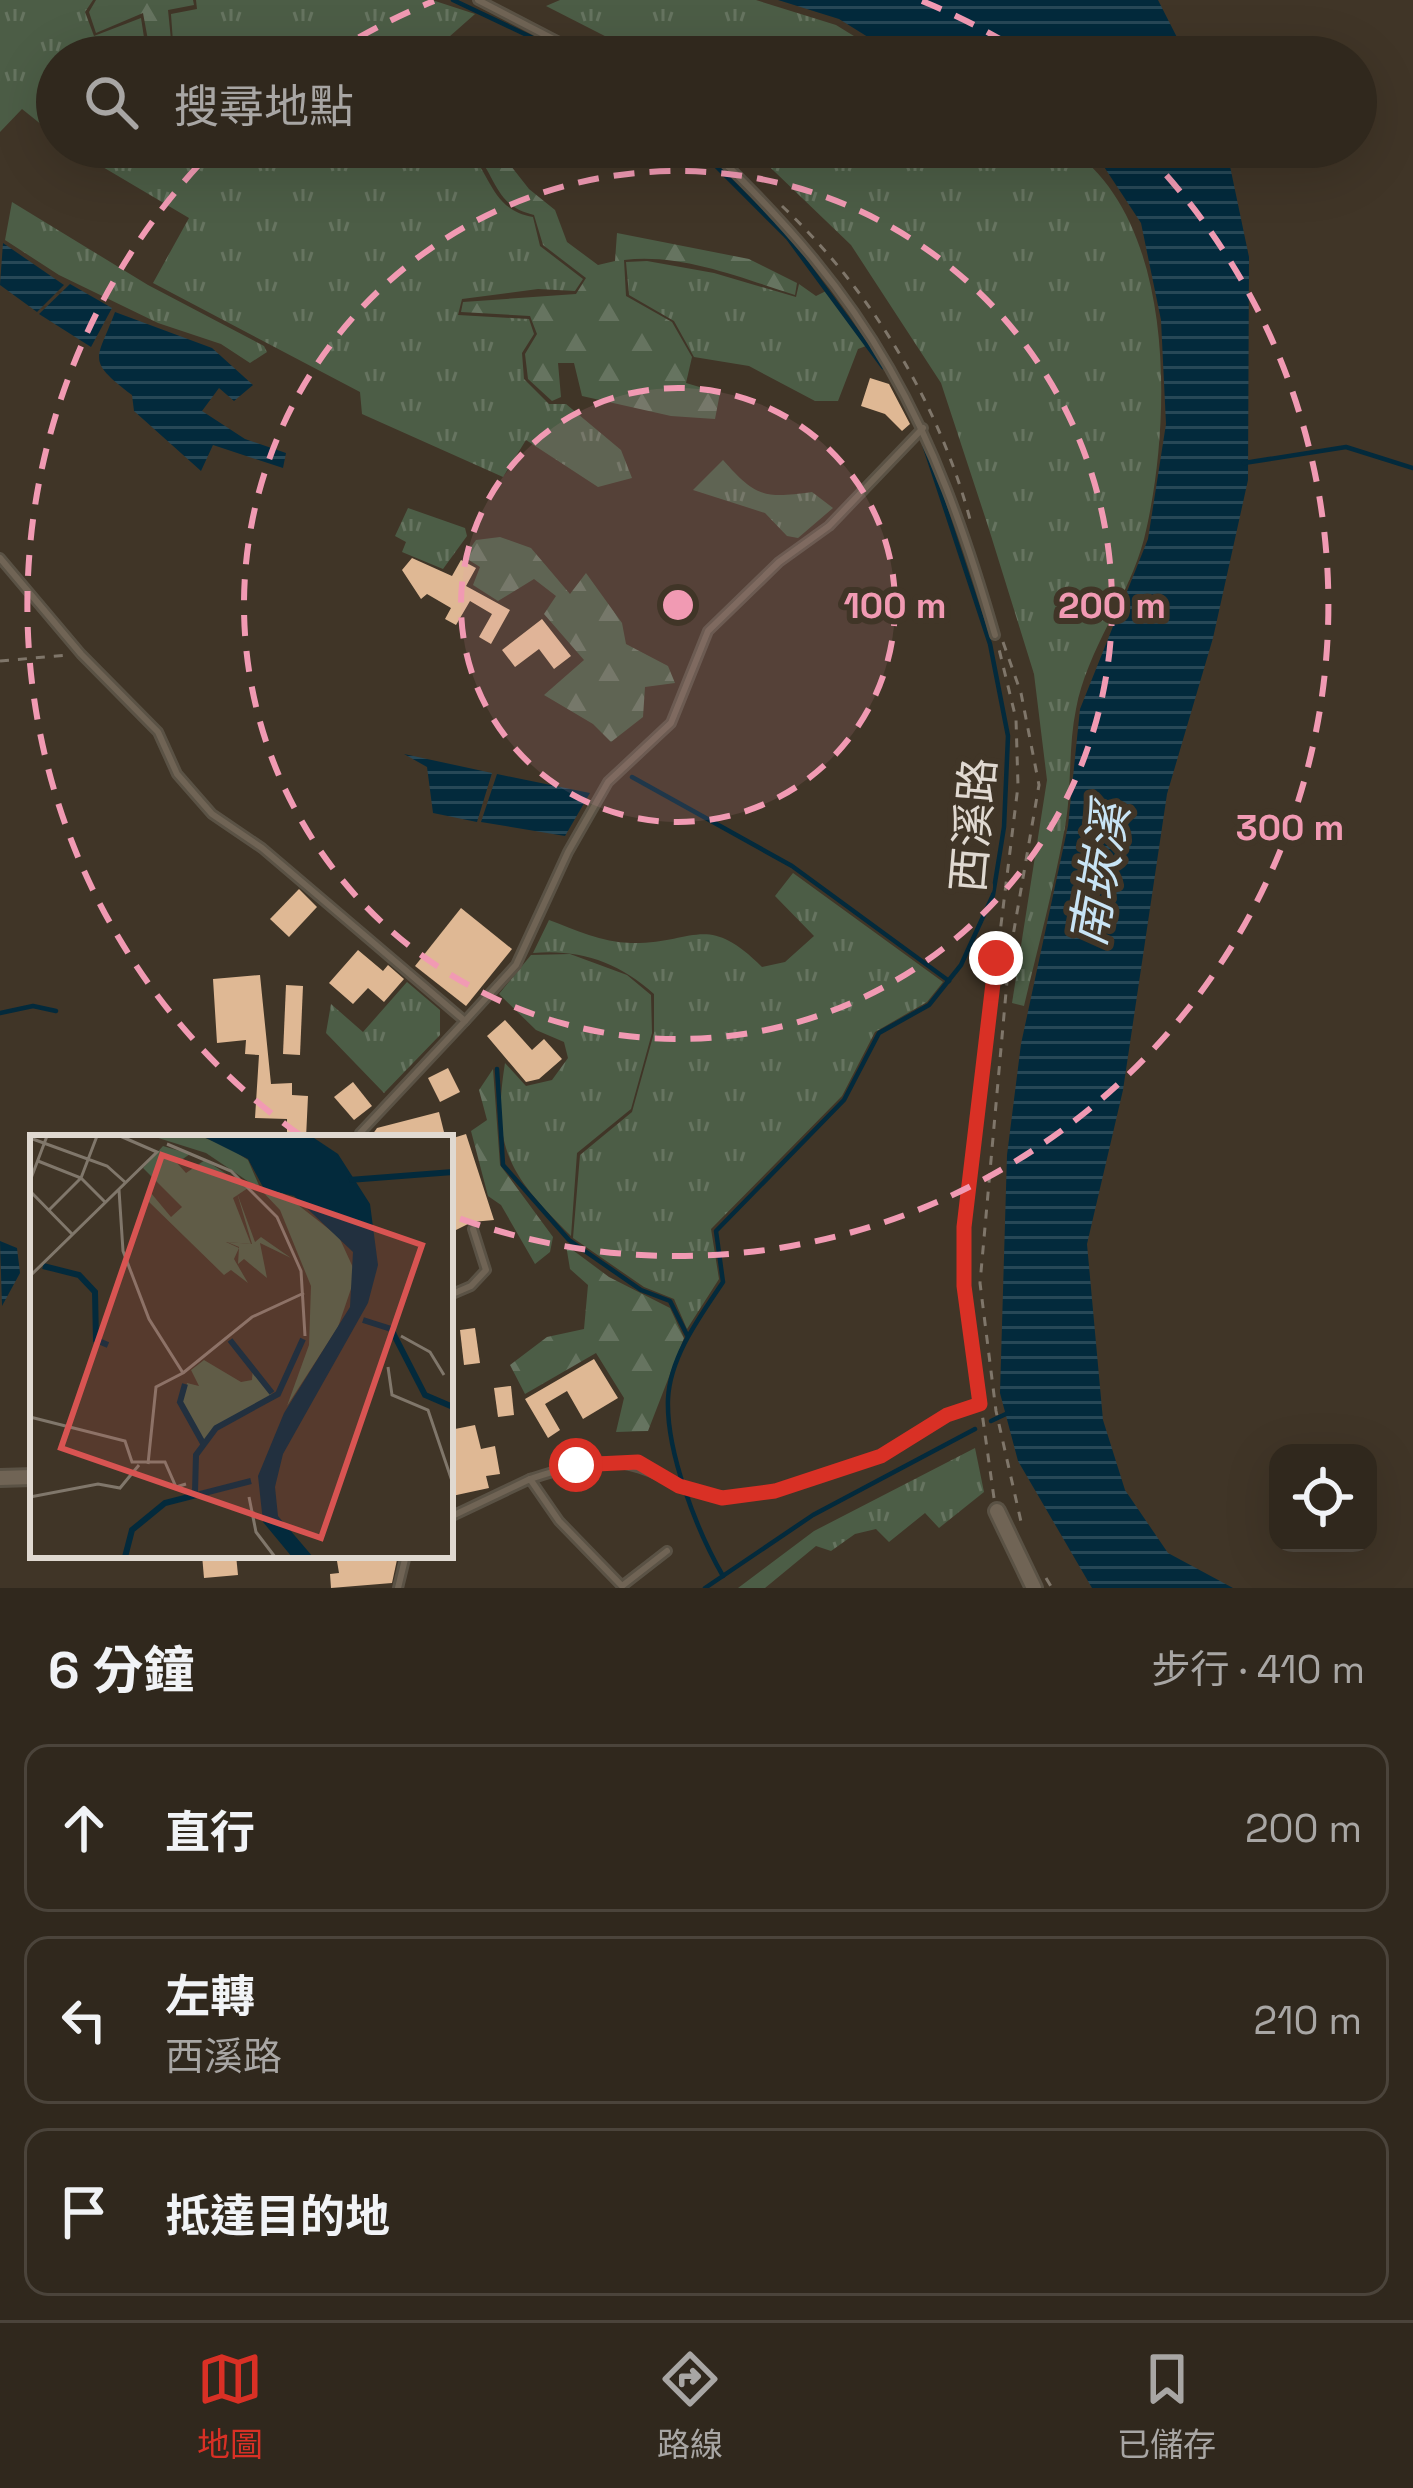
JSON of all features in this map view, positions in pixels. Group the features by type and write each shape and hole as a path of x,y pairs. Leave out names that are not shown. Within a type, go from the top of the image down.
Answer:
{"street":[{"path":"0,1478 30,1477"},
{"path":"997,1511 1034,1588"}],"lane":[{"path":"478,0 548,36"},
{"path":"728,168 824,266 907,390 963,524 998,635"},
{"path":"360,1135 516,965 568,852 608,782 671,723 708,631 779,562 829,526 923,428"},
{"path":"0,558 81,654 158,731 177,774 212,814 262,848 465,1021"},
{"path":"453,1294 471,1286 486,1270 472,1229"},
{"path":"453,1516 530,1479 576,1465 638,1462 679,1486"},
{"path":"530,1479 559,1521 622,1586 667,1551"},
{"path":"398,1588 405,1558"}],"path":[{"path":"783,207 830,252 921,392 955,463 972,527"},
{"path":"998,635 1021,693 1039,785 1009,959 980,1282 996,1411 1025,1541"},
{"name":"西溪路","path":"997,1511 964,1286 964,1227 1018,786 1016,719 998,635"},
{"path":"0,661 81,654"},
{"path":"679,1486 722,1498 831,1476 881,1456 947,1415 980,1404"},
{"path":"1043,1572 1052,1588"}],"green space":[{"path":"0,0 93,0 85,12 94,36 36,36 36,120 22,109 0,132"},
{"path":"96,0 193,0 194,5 168,10 171,36 147,36 143,13 96,33 89,12"},
{"path":"196,0 432,0 475,14 450,36 173,36 171,14 197,9"},
{"path":"560,0 756,0 836,25 854,36 605,36 546,6"},
{"path":"141,18 144,36 94,36"},
{"path":"104,168 480,168 508,207 533,217 540,246 583,279 575,291 538,289 462,299 458,315 529,319 534,334 522,353 524,379 549,404 566,404 621,450 632,478 598,487 526,440 503,477 362,414 360,392 153,283 189,218"},
{"path":"485,168 512,168 555,210 567,242 598,265 615,261 617,233 749,259 797,283 795,295 689,264 624,260 626,296 672,322 692,357 686,383 720,393 715,419 671,416 582,396 574,363 558,363 561,397 552,401 528,379 525,354 537,334 530,316 461,312 463,302 576,294 586,278 543,245 534,215 502,196"},
{"path":"771,168 1090,168 1130,223 1148,273 1158,327 1161,384 1153,492 1137,561 1081,687 1065,827 1024,1006 1012,1003 1047,780 1034,674 941,383 851,245"},
{"path":"12,202 148,285 264,346 267,352 250,363 221,344 158,323 59,275 5,240"},
{"path":"626,262 714,273 796,297 799,284 816,296 828,290 866,346 858,349 838,401 815,401 749,366 694,357 674,321 629,295"},
{"path":"723,460 761,492 812,492 833,508 798,538 787,536 765,513 693,490"},
{"path":"408,508 465,528 467,536 443,569 402,552 406,542 395,536"},
{"path":"500,537 531,548 570,594 586,573 622,623 626,644 668,666 675,683 645,687 643,717 611,742 593,724 544,695 584,660 544,614 556,596 534,579 498,601 473,585 480,567 464,557 476,540"},
{"path":"793,873 943,982 927,1002 875,1032 842,1096 711,1229 719,1279 687,1329 674,1299 644,1287 573,1238 580,1155 632,1112 654,1033 654,994 598,960 567,953 533,953 549,920 620,942 713,935 743,950 762,967 785,962 814,936 775,896"},
{"path":"570,954 627,975 651,995 652,1033 631,1109 577,1153 571,1236 520,1178 510,1160 501,1118 505,1063 526,1086 552,1080 568,1058 564,1042 536,1030 499,994 531,955"},
{"path":"407,982 440,1010 440,1035 384,1093 326,1033 331,1004 363,1032"},
{"path":"493,1069 500,1165 553,1237 550,1252 535,1264 501,1205 488,1196 471,1131 487,1120 479,1090"},
{"path":"566,1245 609,1277 670,1308 684,1338 648,1431 616,1432 624,1398 596,1353 525,1394 510,1365 547,1337 584,1329 588,1285 570,1269"},
{"path":"975,1448 984,1492 939,1528 925,1513 889,1542 876,1529 855,1534 831,1551 816,1546 765,1588 738,1588 814,1531"}],"water":[{"path":"778,0 1158,0 1176,36 866,36 839,19"},
{"name":"南崁溪","path":"1105,168 1230,168 1249,257 1248,480 1213,638 1167,794 1123,1090 1087,1244 1103,1420 1125,1490 1168,1553 1233,1588 1092,1588 1018,1461 1000,1393 1007,1155 1021,1044 1068,826 1080,709 1148,539 1166,424 1161,320 1141,223"},
{"path":"3,243 64,285 37,312 0,285"},
{"path":"70,284 112,308 91,347 39,314"},
{"path":"115,312 212,348 253,385 234,401 219,388 202,411 245,439 286,453 283,468 213,445 201,471 134,411 132,395 107,374 99,358"},
{"path":"404,754 492,773 477,822 433,813 427,767"},
{"path":"497,774 590,793 565,836 481,822"},
{"path":"0,1241 17,1248 20,1273 2,1306"}],"building":[{"path":"870,378 889,384 910,424 902,431 885,414 861,406"},
{"path":"412,558 452,576 461,560 476,568 466,586 510,610 491,644 479,637 492,614 470,601 456,625 445,619 451,608 427,594 421,599 402,570"},
{"path":"542,619 571,656 554,669 539,649 515,667 502,650"},
{"path":"299,889 317,907 289,937 270,919"},
{"path":"461,908 512,949 466,1006 415,966"},
{"path":"358,950 383,971 388,965 404,979 384,1002 368,988 353,1004 329,983"},
{"path":"260,975 271,1084 292,1083 292,1095 308,1096 306,1135 287,1135 287,1119 255,1118 259,1055 245,1054 246,1040 217,1043 213,979"},
{"path":"286,985 303,986 300,1055 283,1054"},
{"path":"505,1020 532,1050 544,1039 562,1059 539,1079 526,1082 487,1036"},
{"path":"448,1068 460,1092 440,1102 428,1078"},
{"path":"353,1082 372,1106 354,1120 334,1097"},
{"path":"439,1112 445,1135 372,1135 377,1128"},
{"path":"466,1134 494,1220 472,1222 453,1232 453,1138"},
{"path":"475,1328 480,1363 464,1365 460,1330"},
{"path":"594,1359 618,1398 583,1419 567,1391 545,1404 560,1430 548,1438 525,1399"},
{"path":"511,1386 514,1415 498,1417 494,1388"},
{"path":"475,1425 481,1449 495,1446 500,1474 486,1476 489,1488 453,1496 453,1429"},
{"path":"202,1558 236,1558 238,1575 204,1578"},
{"path":"336,1558 397,1558 392,1583 331,1588 330,1574 339,1573"}],"waterway":[{"path":"453,0 529,36"},
{"path":"718,168 788,238 883,367"},
{"path":"723,1576 685,1490 672,1443 668,1399 680,1352 723,1282 716,1231 844,1100 879,1033 929,1005 961,965 993,895 1004,827 1008,736 990,644 924,444"},
{"path":"1244,463 1346,447 1413,468"},
{"path":"632,777 792,866 949,981"},
{"path":"0,1013 33,1006 56,1011"},
{"path":"497,1069 503,1165 569,1240 641,1290 670,1301 687,1335"},
{"path":"991,1421 1008,1413"},
{"path":"705,1588 813,1515 975,1429"}],"route":[{"path":"576,1465 638,1462 679,1486 722,1498 775,1491 881,1456 947,1415 980,1404 964,1286 964,1227 996,958"}]}
